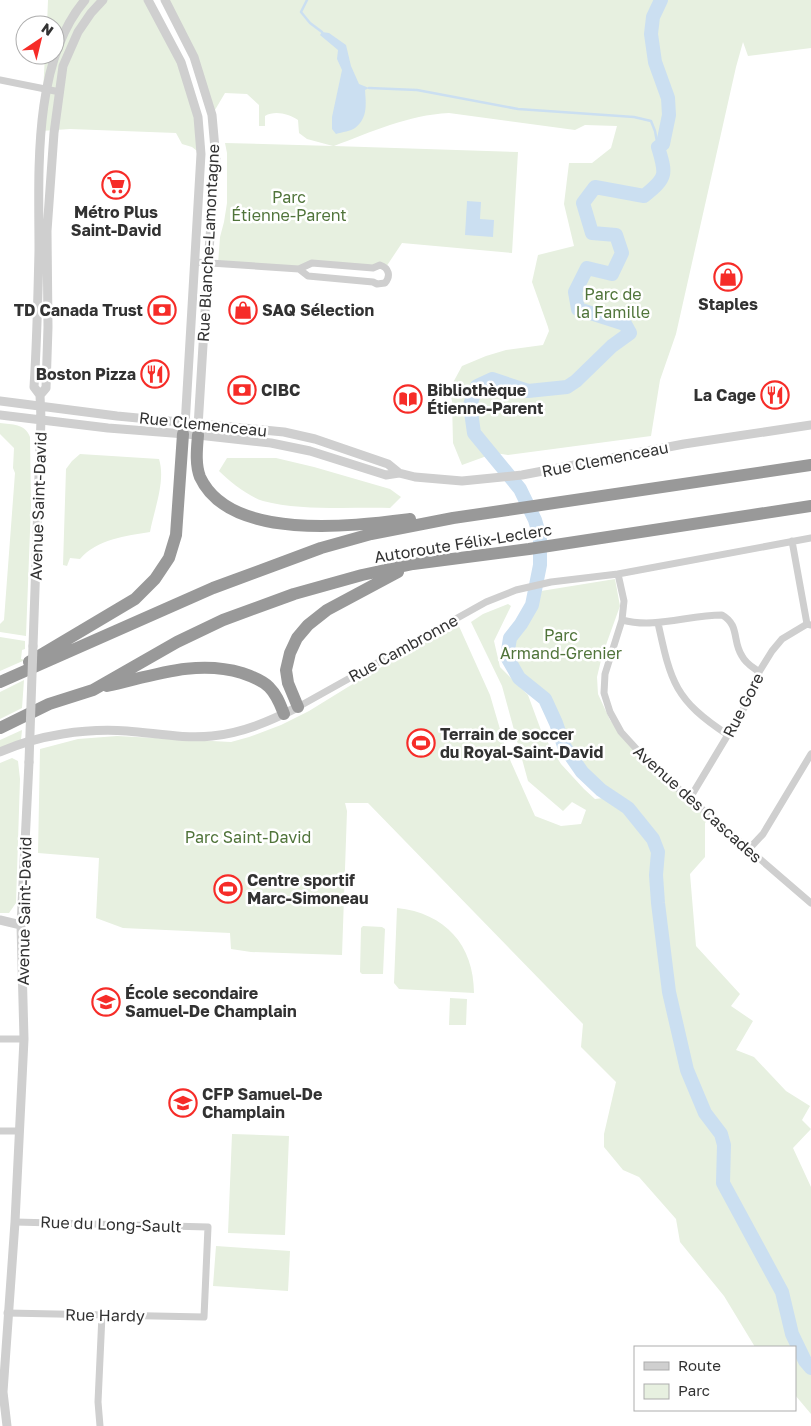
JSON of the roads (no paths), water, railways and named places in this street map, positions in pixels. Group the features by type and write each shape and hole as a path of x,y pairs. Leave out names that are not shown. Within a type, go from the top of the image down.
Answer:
{"highway":[{"path":"0,681 135,599 155,579 168,558 176,535 184,428"},
{"path":"198,429 197,464 200,476 205,485 224,504 237,512 288,525 316,527 373,524 428,516 453,518"},
{"name":"Autoroute Félix-Leclerc","path":"0,681 214,588 321,548 371,534 453,518 811,465"},
{"name":"Autoroute Félix-Leclerc","path":"0,728 49,704 92,690 177,642 223,620 294,594 362,575 413,564 529,549 811,506"},
{"path":"298,706 288,683 286,670 290,653 297,638 308,624 327,610 413,564"},
{"path":"92,690 183,668 208,667 230,669 252,676 268,686 277,696 284,714"}],"street":[{"name":"Avenue Saint-David","path":"7,1426 1,1393 15,1222 24,1039 21,925 29,762 41,405 40,395 34,387 38,328 41,132 47,90 54,62 70,24 85,0"},
{"name":"Avenue Saint-David","path":"40,395 46,388 48,328 47,231 54,133 63,66 78,32 103,0"},
{"name":"Rue Blanche-Lamontagne","path":"148,0 181,62 198,117 201,154 184,428"},
{"name":"Rue Blanche-Lamontagne","path":"165,0 194,57 212,115 216,160 198,429"},
{"path":"0,80 60,92"},
{"path":"195,262 299,269 312,264 373,268 380,265 386,267 389,272 385,283 377,284 373,282 308,276 299,269"},
{"name":"Rue Clemenceau","path":"0,401 117,416 184,428"},
{"name":"Rue Clemenceau","path":"0,415 108,428 184,428 284,432 315,439 388,464 399,473"},
{"name":"Rue Clemenceau","path":"198,429 297,448 386,475 399,473 415,477 462,481 522,475 684,444 811,425"},
{"name":"Rue Cambronne","path":"0,752 17,744 90,731 211,736 243,731 284,714 486,602 532,586 618,574 811,538"},
{"path":"792,541 809,625"},
{"name":"Avenue des Cascades","path":"618,574 624,601 622,620 604,674 604,693 610,712 621,732 652,766 811,903"},
{"path":"622,620 635,624 658,623 722,615 734,625 738,647 746,663 760,672"},
{"path":"658,623 667,666 675,686 703,719 728,735"},
{"name":"Rue Gore","path":"690,798 747,703 760,672 772,651 794,630 809,625"},
{"path":"748,850 763,834 811,754"},
{"path":"0,920 21,925"},
{"path":"0,1038 24,1039"},
{"path":"0,1131 19,1131"},
{"name":"Rue du Long-Sault","path":"15,1222 208,1227 204,1317"},
{"name":"Rue Hardy","path":"7,1313 204,1317"},
{"path":"100,1426 98,1402 102,1315"}],"water":[{"path":"322,32 329,33 346,45 351,66 359,84 369,88 365,90 365,110 362,120 353,129 336,134 332,129 332,117 342,70 337,59 338,50 320,35"},
{"path":"467,201 481,202 480,219 494,220 493,237 465,235"}],"waterway":[{"path":"307,0 301,12 310,23 322,32"},
{"path":"661,0 653,17 651,34 655,62 668,98 669,115 663,144 658,147 663,163 663,174 657,184 644,196 595,187 583,203 592,233 616,235 622,253 612,274 587,268 575,292 578,309 625,324 630,333 612,346 576,381 567,387 528,391 492,379 477,386 470,405 474,433 520,489 535,520 540,537 540,565 532,605 510,638 507,657 519,678 545,699 564,746 582,772 601,790 628,808 653,839 658,852 656,875 658,903 669,992 687,1070 705,1113 721,1134 724,1145 723,1183 782,1292 792,1334 805,1361 811,1368"},
{"path":"369,88 417,90 518,109 634,117 651,121 658,147"}],"place":[{"name":"Métro Plus Saint-David","path":"116,185"},
{"name":"Staples","path":"728,277"},
{"name":"TD Canada Trust","path":"162,310"},
{"name":"SAQ Sélection","path":"243,310"},
{"name":"Boston Pizza","path":"155,374"},
{"name":"CIBC","path":"242,390"},
{"name":"La Cage","path":"775,395"},
{"name":"Bibliothèque Étienne-Parent","path":"408,399"},
{"name":"Terrain de soccer du Royal-Saint-David","path":"421,743"},
{"name":"Centre sportif Marc-Simoneau","path":"228,889"},
{"name":"École secondaire Samuel-De Champlain","path":"106,1002"},
{"name":"CFP Samuel-De Champlain","path":"183,1103"}],"park label":[{"name":"Parc Étienne-Parent","path":"289,206"},
{"name":"Parc de la Famille","path":"613,303"},
{"name":"Parc Armand-Grenier","path":"561,644"},
{"name":"Parc Saint-David","path":"248,837"}]}
